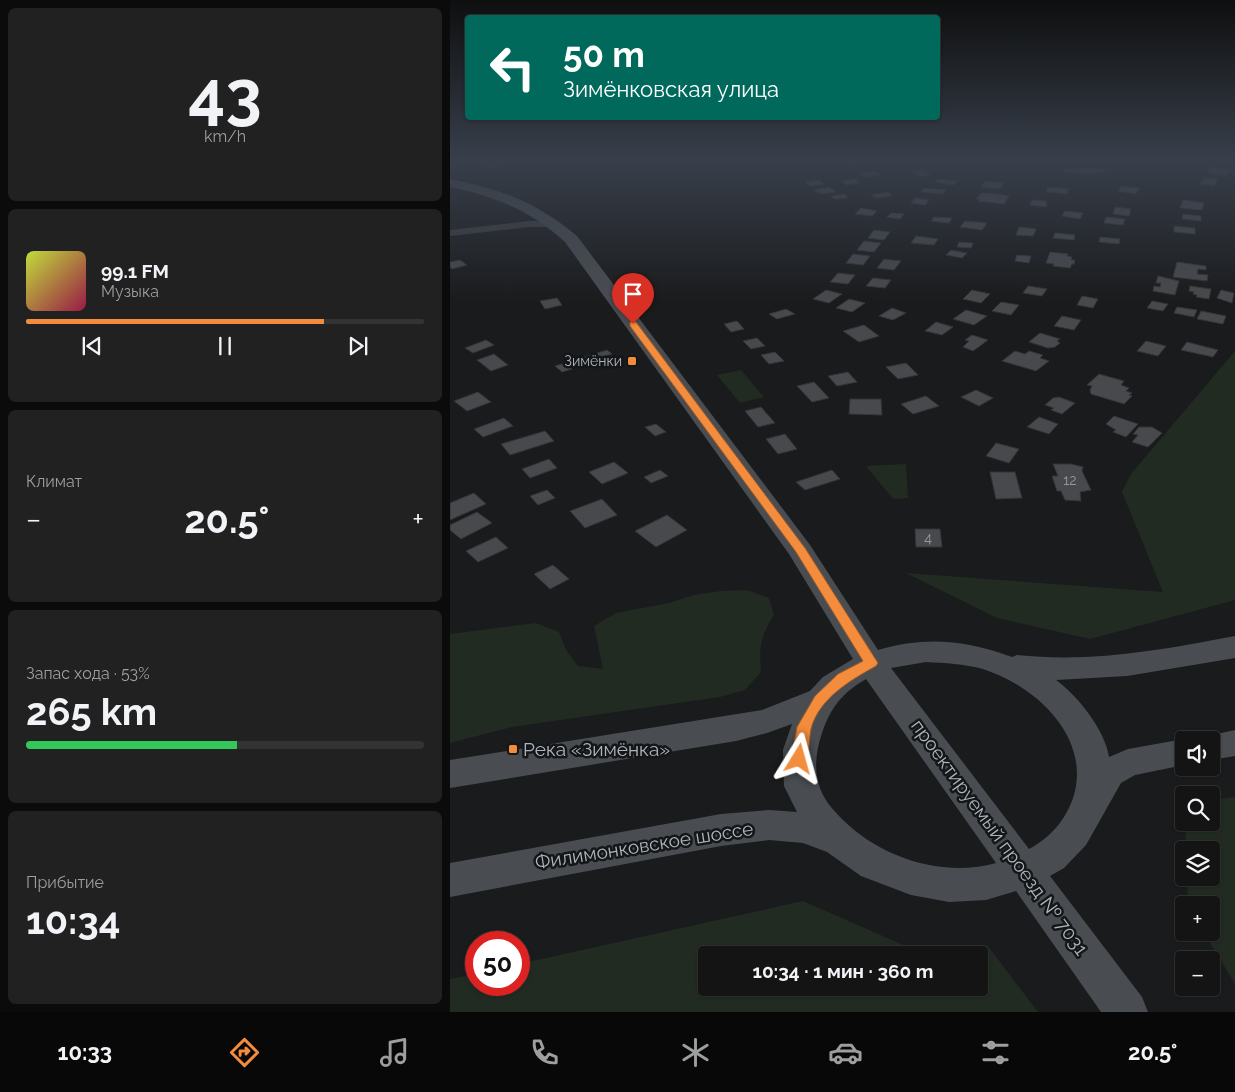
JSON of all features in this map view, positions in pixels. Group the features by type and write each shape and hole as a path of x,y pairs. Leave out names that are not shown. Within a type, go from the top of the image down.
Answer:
{"main road":[{"name":"проектируемый проезд № 7031","path":"529,207 555,224 571,239 801,550 872,663 1127,1012"},
{"name":"Филимонковское шоссе","path":"1175,754 1128,763 1109,773 1092,800 1082,823 1068,842 1049,859 1026,872 1006,879 961,885 931,883 894,873 873,864 855,853 838,840 824,825 805,793 800,776 800,743 804,727 820,700 843,678 872,663 889,657 926,651 964,654 1043,670 1097,670 1235,647"},
{"name":"Филимонковское шоссе","path":"1001,663 1029,677 1050,692 1074,718 1084,734 1094,766 1092,800"},
{"name":"Филимонковское шоссе","path":"450,774 736,728 767,721 820,700"},
{"path":"1220,745 1235,742"},
{"name":"Филимонковское шоссе","path":"450,880 721,830 769,825 803,828 838,840"}],"street":[{"path":"450,233 529,224 555,224"}],"shaded area":[{"path":"1235,351 1235,600 1090,639 997,618 906,573 1163,592 1122,492 1131,474"},
{"path":"741,370 764,397 740,403 717,375"},
{"path":"906,464 908,498 893,499 866,466"},
{"path":"747,590 769,598 774,615 763,636 760,655 761,672 745,690 720,697 512,727 450,743 450,634 536,623 559,632 566,650 578,666 603,669 594,626 616,613 669,603 694,595"},
{"path":"1235,797 1235,984 1220,959 1220,951 1215,951 1209,941 1220,941 1220,896 1188,896 1187,886 1220,886 1220,841 1186,841 1185,831 1220,831 1220,799"},
{"path":"803,901 905,946 698,946 698,996 988,996 988,946 1038,1012 450,1012 450,979 465,976 465,996 530,996 530,962"}],"building":[{"path":"1115,207 1131,209 1129,216 1113,214"},
{"path":"1180,207 1203,207 1202,210"},
{"path":"861,208 877,211 872,216 855,214"},
{"path":"1065,211 1083,213 1080,219 1062,216"},
{"path":"891,213 904,214 900,219 887,217"},
{"path":"1183,214 1201,216 1201,221 1182,219"},
{"path":"934,217 952,218 949,223 931,221"},
{"path":"1106,217 1125,219 1123,225 1104,223"},
{"path":"965,221 987,223 982,230 960,227"},
{"path":"1174,226 1195,228 1195,234 1174,232"},
{"path":"1019,227 1036,229 1033,236 1016,235"},
{"path":"874,230 890,232 884,240 868,238"},
{"path":"1055,233 1075,235 1074,240 1053,238"},
{"path":"916,236 938,239 934,245 911,243"},
{"path":"1100,237 1120,239 1119,244 1099,242"},
{"path":"864,241 881,243 874,252 857,250"},
{"path":"959,242 973,243 971,248 957,247"},
{"path":"951,250 967,253 962,258 946,255"},
{"path":"1050,252 1068,254 1067,256 1072,257 1071,260 1075,260 1074,264 1070,268 1053,266 1054,264 1046,263"},
{"path":"853,254 870,256 863,265 846,263"},
{"path":"1017,255 1031,256 1029,263 1015,261"},
{"path":"884,259 901,261 894,270 877,268"},
{"path":"460,260 467,265 452,269 450,267 450,262"},
{"path":"1177,262 1206,266 1206,270 1198,269 1197,274 1208,275 1207,281 1173,277"},
{"path":"838,273 855,275 848,284 830,282"},
{"path":"1158,276 1179,281 1175,295 1153,291 1154,286 1160,287 1161,283 1156,283"},
{"path":"873,278 891,280 885,288 866,286"},
{"path":"1028,286 1047,289 1042,296 1023,293"},
{"path":"1190,286 1211,289 1209,299 1196,297 1197,295 1193,294 1194,292 1189,291"},
{"path":"826,290 842,294 829,303 813,299"},
{"path":"972,290 990,294 981,303 963,299"},
{"path":"1221,290 1234,293 1232,303 1217,298"},
{"path":"1082,296 1098,299 1093,308 1077,305"},
{"path":"557,298 562,305 545,309 540,301"},
{"path":"849,299 865,303 852,312 836,308"},
{"path":"1152,301 1168,304 1163,311 1147,308"},
{"path":"1001,302 1019,305 1011,315 992,311"},
{"path":"1177,307 1197,310 1194,317 1174,313"},
{"path":"892,308 906,313 893,320 879,316"},
{"path":"786,309 795,314 777,319 769,314"},
{"path":"966,310 987,316 974,325 953,319"},
{"path":"1201,311 1226,316 1223,324 1197,319"},
{"path":"1062,316 1081,320 1074,330 1054,326"},
{"path":"737,321 744,329 731,332 724,324"},
{"path":"936,322 953,327 942,335 925,331"},
{"path":"864,325 879,336 859,342 843,331"},
{"path":"1040,333 1060,339 1057,341 1060,343 1055,347 1048,348 1029,342"},
{"path":"972,335 988,340 973,351 963,347 969,341 965,340"},
{"path":"757,338 765,346 751,349 743,341"},
{"path":"486,340 494,345 473,353 465,348"},
{"path":"1146,341 1166,346 1158,356 1137,351"},
{"path":"1187,342 1218,350 1213,357 1181,350"},
{"path":"607,350 612,354 586,362 581,358"},
{"path":"1015,351 1025,354 1029,351 1043,355 1040,358 1049,361 1036,371 1002,361"},
{"path":"775,352 784,361 769,364 761,355"},
{"path":"494,354 508,365 491,371 477,360"},
{"path":"565,363 572,369 562,372 555,366"},
{"path":"906,363 918,375 898,379 886,367"},
{"path":"848,372 857,382 837,386 828,376"},
{"path":"1099,374 1124,381 1121,385 1129,388 1126,391 1132,393 1129,395 1132,396 1124,404 1091,394 1092,386 1087,385"},
{"path":"814,382 829,398 812,402 797,386"},
{"path":"976,390 993,398 979,406 961,397"},
{"path":"478,392 491,402 467,411 454,401"},
{"path":"926,396 939,406 913,414 901,404"},
{"path":"1059,397 1075,403 1062,414 1051,410 1054,408 1045,405 1053,398"},
{"path":"850,399 881,399 882,415 849,414"},
{"path":"761,407 775,423 758,427 745,411"},
{"path":"1114,416 1138,424 1126,437 1113,432 1116,430 1106,424"},
{"path":"1039,417 1058,424 1049,434 1027,427"},
{"path":"504,418 513,426 483,437 474,429"},
{"path":"656,424 666,432 655,436 645,427"},
{"path":"1139,427 1152,427 1162,433 1148,447 1132,442 1138,435 1133,434"},
{"path":"545,431 554,441 510,455 501,444"},
{"path":"785,434 797,449 778,454 766,439"},
{"path":"996,443 1019,449 1009,463 986,456"},
{"path":"549,459 557,468 530,478 522,469"},
{"path":"614,462 628,473 602,484 589,472"},
{"path":"1053,464 1071,464 1083,467 1082,471 1091,490 1080,492 1081,501 1065,500 1061,491 1057,491 1052,476 1058,476"},
{"path":"660,470 668,476 651,483 644,477"},
{"path":"832,470 840,479 805,490 796,482"},
{"path":"990,472 1015,472 1022,498 996,499"},
{"path":"547,490 555,498 538,505 530,496"},
{"path":"474,493 486,504 450,520 450,503"},
{"path":"602,499 617,515 585,528 570,511"},
{"path":"477,512 492,523 461,539 450,530 450,525"},
{"path":"667,515 687,530 656,547 635,531"},
{"path":"915,529 940,529 942,547 916,547"},
{"path":"496,537 508,548 478,562 466,551"},
{"path":"553,565 569,579 550,589 534,574"}],"place":[{"name":"Зимёнки","path":"632,361"},
{"name":"Река «Зимёнка»","path":"513,749"}],"route":[{"path":"633,324 701,418 801,550 872,663 843,678 830,688 820,700 804,727 799,759"}]}
